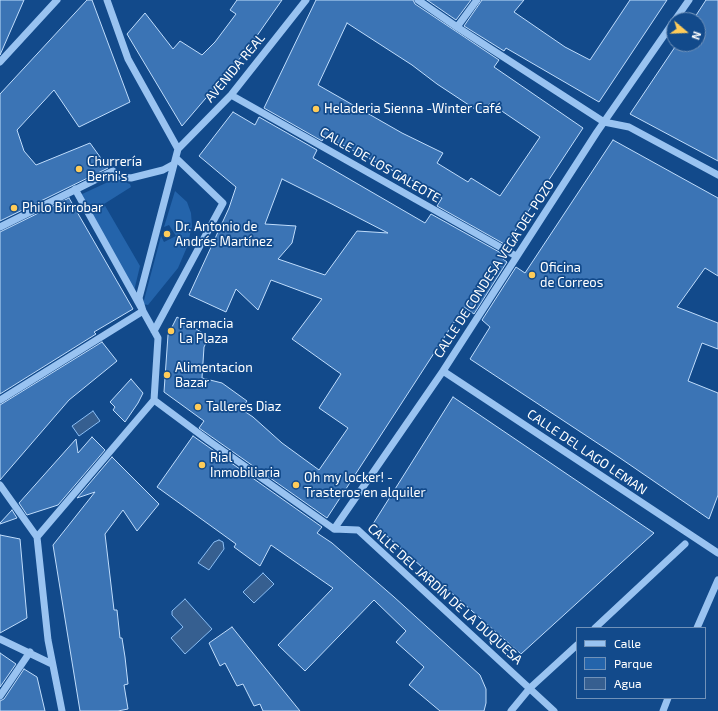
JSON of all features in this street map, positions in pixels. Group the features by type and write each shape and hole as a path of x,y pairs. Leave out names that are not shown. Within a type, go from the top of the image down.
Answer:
{"street":[{"path":"0,62 57,0"},
{"path":"107,0 128,59 178,149 139,298 143,311"},
{"name":"AVENIDA REAL","path":"178,149 231,95 306,0"},
{"path":"418,0 604,122 630,127 718,175"},
{"path":"457,27 477,0"},
{"name":"CALLE DE CONDESA VEGA DEL POZO","path":"680,12 689,0"},
{"name":"CALLE DE CONDESA VEGA DEL POZO","path":"334,529 443,370 604,122 666,33"},
{"name":"CALLE DE LOS GALEOTE","path":"231,95 516,256"},
{"path":"0,227 114,171 117,176 131,178 159,172 175,161"},
{"path":"154,331 223,203 175,161"},
{"path":"37,537 154,400 158,338 75,189"},
{"path":"0,400 143,311"},
{"name":"CALLE DEL LAGO LEMAN","path":"443,370 718,553"},
{"path":"154,400 209,441 334,529"},
{"path":"0,485 37,537 48,640 62,711"},
{"name":"CALLE DEL JARDÍN DE LA DUQUESA","path":"334,529 358,530 554,711"},
{"path":"596,627 685,544"},
{"path":"697,627 718,580"},
{"path":"0,639 30,652 52,664"},
{"path":"511,711 530,688 576,646"},
{"path":"0,696 30,652"},
{"path":"663,711 668,699"}],"green space":[{"path":"121,176 127,183 130,184 131,187 104,204 140,266 134,291 80,195"},
{"path":"175,191 187,202 191,213 192,226 187,247 178,268 148,305 143,304 161,236 164,242 176,236 169,225 164,227"}],"water":[{"path":"93,411 100,421 79,436 72,426"},
{"path":"219,540 223,542 224,549 209,570 198,563 214,542"},
{"path":"263,573 274,584 254,603 243,592"},
{"path":"185,599 212,629 185,654 171,638 183,627 172,615 172,611"}],"building":[{"path":"0,0 24,0 0,55"},
{"path":"87,0 92,0 130,102 79,127 54,90 17,130 24,151 36,165 90,143 108,168 0,221 0,94"},
{"path":"237,0 282,0 247,50 182,126 127,34 145,13 173,49 180,41 202,55 215,42 236,14 230,10"},
{"path":"316,0 413,0 415,4 499,60 494,67 583,128 506,245 437,206 442,198 423,186 325,136 322,141 264,108","holes":["347,23 412,65 437,84 481,113 490,103 540,137 500,196 471,178 468,182 437,163 443,153 402,133 318,85"]},
{"path":"427,0 471,0 456,20"},
{"path":"482,0 524,0 514,12 565,47 590,60 630,0 667,0 599,102 506,48 504,51 464,26"},
{"path":"706,0 718,0 718,161 630,114 672,52 706,52 706,12 698,12"},
{"path":"233,112 255,125 259,117 317,150 313,158 425,223 431,214 501,253 499,256 507,262 474,314 464,307 327,518 199,428 204,421 164,392 168,335 177,317 209,337 204,347 202,378 222,383 247,401 241,409 253,417 282,443 319,470 348,428 319,408 341,374 292,339 322,299 271,280 258,310 236,289 226,312 189,295 229,208 236,187 199,156","holes":["282,179 388,233 357,231 325,275 278,259 292,243 296,226 265,224"]},
{"path":"613,140 718,198 718,276 705,268 677,307 718,323 718,349 702,343 688,381 718,393 718,495 709,519 470,359 490,327 482,320 516,267 525,273"},
{"path":"69,198 133,309 94,332 96,334 0,394 0,232"},
{"path":"102,342 117,361 69,400 0,480 0,405"},
{"path":"131,379 143,393 125,422 113,410 115,407 110,402"},
{"path":"453,397 654,533 521,654 373,524"},
{"path":"193,436 322,527 317,533 332,543 394,597 480,675 486,689 486,703 484,711 440,711 409,685 424,667 396,642 406,631 374,600 305,671 278,645 333,588 271,545 260,566 234,547 236,544 157,487"},
{"path":"92,437 105,450 58,505 27,515 19,503 76,439 78,453"},
{"path":"112,457 159,504 137,531 123,510 105,534 114,610 117,610 120,638 122,638 125,657 128,684 124,685 128,709 118,711 80,711 53,545 95,492 77,498"},
{"path":"12,510 17,518 0,524 0,523"},
{"path":"0,535 20,539 27,618 0,633"},
{"path":"232,627 300,711 263,711 260,704 254,706 243,684 237,686 225,663 220,666 209,643"},
{"path":"0,653 16,664 0,687"},
{"path":"24,669 37,677 45,711 0,711 0,701 4,699"}],"place":[{"name":"Heladeria Sienna -Winter Café","path":"316,109"},
{"name":"Churrería Berni's","path":"79,169"},
{"name":"Philo Birrobar","path":"14,208"},
{"name":"Dr. Antonio de Andrés Martínez","path":"167,234"},
{"name":"Oficina de Correos","path":"532,275"},
{"name":"Farmacia La Plaza","path":"171,331"},
{"name":"Alimentacion Bazar","path":"167,375"},
{"name":"Talleres Diaz","path":"198,407"},
{"name":"Rial Inmobiliaria","path":"202,465"},
{"name":"Oh my locker! - Trasteros en alquiler","path":"296,485"}]}
